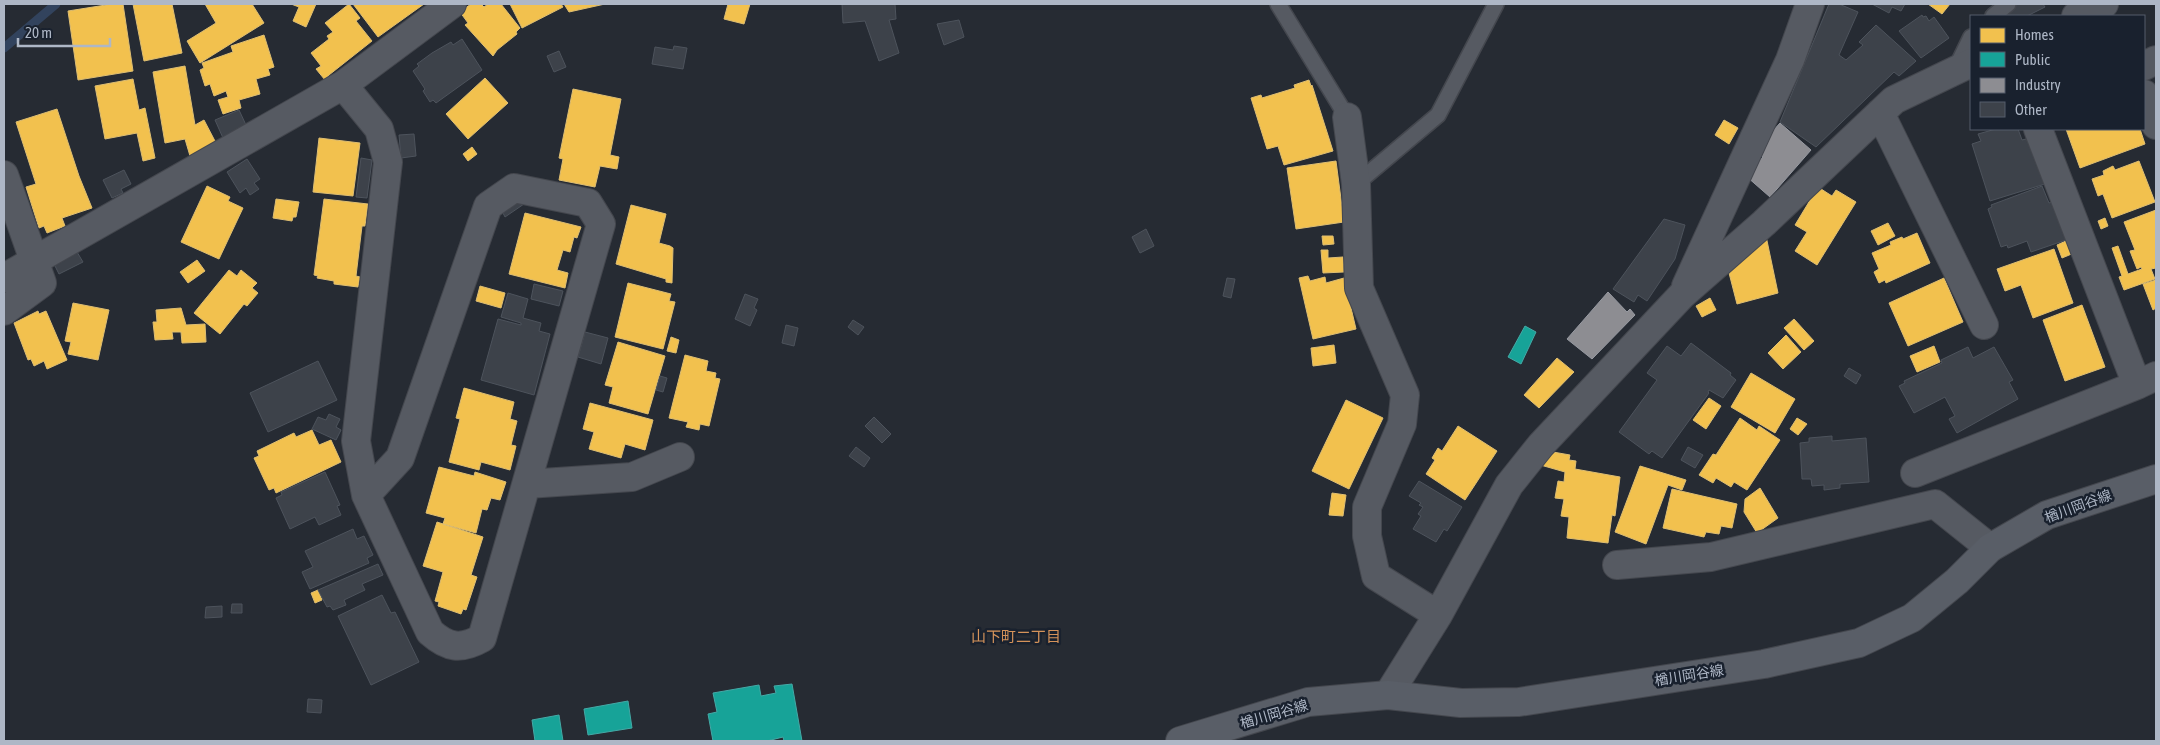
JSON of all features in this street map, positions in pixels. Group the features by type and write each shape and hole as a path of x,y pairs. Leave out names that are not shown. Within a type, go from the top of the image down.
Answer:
{"main road":[{"name":"楢川岡谷線","path":"1180,741 1308,702 1388,695 1461,704 1518,702 1764,664 1859,643 1912,618 1957,581 1990,548 2047,515 2156,479"}],"street":[{"path":"4,278 343,85 452,4"},
{"path":"1682,295 1790,60 1810,4"},
{"path":"2078,15 2104,4"},
{"path":"1388,695 1438,615 1509,485 1541,445 1682,295 1764,223 1894,100 1963,67"},
{"path":"343,85 379,129 388,162 356,441 366,495 430,632 442,643 455,646 470,645 482,638 601,224 588,203 514,188 488,206 400,458 366,495"},
{"path":"2145,97 2156,125"},
{"path":"1880,113 1984,326"},
{"path":"1347,117 1356,184 1359,288 1405,395 1402,424 1367,507 1367,536 1376,576 1438,615"},
{"path":"1915,473 2147,380 2038,130"},
{"path":"4,175 42,283 4,311"},
{"path":"527,484 632,478 680,456"},
{"path":"1617,565 1711,557 1936,504 1990,548"}],"lane":[{"path":"1278,4 1347,117"},
{"path":"1356,184 1438,115 1496,4"},
{"path":"1995,15 2008,4"},
{"path":"1963,67 1970,41"}],"building: Homes":[{"path":"123,4 133,71 78,80 68,11"},
{"path":"133,4 172,4 182,53 144,61"},
{"path":"205,4 252,4 264,23 200,63 187,41 216,23"},
{"path":"291,4 316,4 306,27 293,21 299,7"},
{"path":"349,4 360,18 356,21 372,41 325,80 316,69 321,66 311,53 329,39 327,36 333,32 325,23"},
{"path":"353,4 424,4 378,37"},
{"path":"471,4 481,4 484,7 488,4 501,4 520,28 516,32 517,34 497,50 493,56 465,25 468,23 460,12"},
{"path":"510,4 561,4 563,7 522,28"},
{"path":"564,4 605,4 569,12"},
{"path":"728,4 750,4 744,24 724,19"},
{"path":"1928,4 1950,4 1942,14"},
{"path":"264,35 274,67 268,69 270,75 256,79 260,94 239,100 241,108 223,114 218,100 228,97 226,91 214,96 210,84 205,86 200,70 204,68 202,63 233,52 231,46"},
{"path":"185,66 195,125 204,120 216,143 190,156 185,139 165,143 153,72"},
{"path":"485,78 508,103 468,139 446,114"},
{"path":"133,79 139,110 145,108 155,158 143,161 137,133 105,139 95,86"},
{"path":"1309,80 1333,151 1284,165 1278,146 1267,149 1251,98 1261,95 1262,98 1295,88 1294,85"},
{"path":"573,89 621,99 610,155 619,157 617,169 600,166 595,187 559,180 563,159 559,158"},
{"path":"57,109 79,176 92,208 62,218 65,226 47,233 44,226 39,228 26,187 36,184 16,122"},
{"path":"1724,120 1738,128 1729,144 1715,135"},
{"path":"2066,130 2140,130 2145,144 2080,168"},
{"path":"319,138 360,143 353,196 313,192"},
{"path":"472,147 477,154 468,161 463,154"},
{"path":"1336,161 1344,222 1296,229 1287,168"},
{"path":"2139,161 2155,202 2112,218 2103,194 2098,196 2092,179 2104,175 2103,171 2113,166 2115,170"},
{"path":"207,186 230,197 228,201 243,208 219,259 181,242"},
{"path":"1818,187 1832,196 1836,190 1856,202 1817,265 1795,251 1807,232 1795,225"},
{"path":"276,199 299,202 296,217 293,217 292,221 273,218"},
{"path":"324,199 368,204 365,226 362,226 356,276 360,277 358,287 334,284 334,281 317,278 318,276 314,275"},
{"path":"631,205 666,214 659,243 673,248 672,283 666,282 666,279 616,264"},
{"path":"2156,210 2156,268 2151,269 2155,279 2124,290 2119,277 2122,276 2112,248 2118,246 2128,274 2142,269 2141,267 2137,269 2130,251 2135,250 2124,222"},
{"path":"525,213 581,227 577,238 574,237 570,252 563,250 557,270 568,273 565,288 509,274"},
{"path":"2105,218 2108,226 2101,229 2098,221"},
{"path":"1888,223 1895,236 1878,245 1871,231"},
{"path":"1917,233 1930,263 1886,283 1885,280 1879,283 1874,272 1879,269 1872,253 1891,245 1890,242"},
{"path":"1322,236 1333,236 1334,244 1323,245"},
{"path":"1766,236 1778,293 1737,304 1728,269"},
{"path":"2068,240 2074,253 2062,258 2057,245"},
{"path":"2054,249 2073,303 2033,318 2021,285 2005,291 1997,269"},
{"path":"1321,250 1328,250 1328,258 1343,257 1344,272 1323,273"},
{"path":"197,260 205,271 188,283 180,272"},
{"path":"229,270 237,276 241,270 257,283 252,288 258,293 247,306 244,304 220,334 194,313"},
{"path":"1308,276 1310,281 1325,277 1326,283 1344,278 1356,329 1313,339 1299,278"},
{"path":"1944,278 1963,322 1908,346 1889,303"},
{"path":"2156,280 2156,308 2153,310 2143,284"},
{"path":"628,283 671,294 669,301 675,302 663,349 615,337"},
{"path":"480,286 505,293 501,308 476,301"},
{"path":"1710,298 1716,310 1702,317 1696,306"},
{"path":"73,303 109,310 98,360 68,354 71,342 65,341"},
{"path":"2082,305 2105,367 2065,381 2043,320"},
{"path":"181,308 186,325 205,324 206,342 182,343 181,332 172,332 173,339 155,340 153,322 157,322 156,310"},
{"path":"38,311 39,314 46,311 67,360 47,369 44,361 34,366 31,359 28,360 14,323"},
{"path":"1794,319 1814,341 1804,350 1784,328"},
{"path":"1786,335 1801,352 1783,369 1768,353"},
{"path":"671,337 679,340 676,353 667,351"},
{"path":"618,342 665,356 648,414 609,403 613,387 605,385"},
{"path":"1334,345 1336,363 1313,366 1311,348"},
{"path":"1934,346 1940,362 1917,372 1910,356"},
{"path":"685,355 708,361 706,371 716,373 715,378 720,379 709,426 700,424 699,430 686,427 688,422 669,418"},
{"path":"1557,358 1574,372 1539,408 1524,395"},
{"path":"1751,373 1795,399 1775,433 1731,407"},
{"path":"464,388 514,402 510,419 517,421 511,445 516,446 510,470 481,462 479,470 449,462 460,419 456,418"},
{"path":"1709,398 1721,406 1706,429 1693,420"},
{"path":"1346,400 1383,418 1349,489 1312,471"},
{"path":"590,403 653,420 645,450 625,444 621,458 589,449 594,432 583,429"},
{"path":"1740,418 1757,430 1759,426 1780,440 1747,490 1734,482 1731,487 1716,478 1713,483 1699,475 1713,454 1716,455"},
{"path":"1797,418 1807,424 1798,435 1790,429"},
{"path":"1458,426 1497,451 1465,500 1426,474 1435,460 1432,458 1438,448 1442,451"},
{"path":"312,430 319,445 331,440 341,462 276,493 274,488 269,490 254,458 259,456 257,451 294,433 296,437"},
{"path":"1553,452 1570,455 1569,460 1576,461 1575,469 1620,477 1615,516 1612,515 1608,543 1567,538 1569,517 1561,516 1564,499 1555,498 1558,481 1564,482 1565,472 1537,464"},
{"path":"1640,466 1686,480 1682,490 1668,485 1646,544 1615,532"},
{"path":"439,467 474,476 475,472 506,482 500,500 491,498 487,510 482,509 476,533 443,524 445,518 426,513"},
{"path":"1760,488 1778,518 1757,533 1744,512 1745,499"},
{"path":"1672,489 1737,504 1732,528 1721,526 1719,534 1706,532 1704,537 1663,528"},
{"path":"1332,493 1346,495 1343,516 1329,515"},
{"path":"437,522 483,537 471,575 477,577 466,610 463,609 461,614 438,606 439,602 435,601 443,572 423,566"},
{"path":"318,590 322,600 315,603 311,593"}],"building: Public":[{"path":"1525,326 1536,332 1521,364 1508,357"},
{"path":"792,684 802,741 784,741 783,737 767,741 713,741 708,714 717,712 713,693 759,685 761,696 776,693 774,686"},
{"path":"628,701 632,728 588,735 584,709"},
{"path":"559,715 563,741 535,741 532,720"}],"building: Industry":[{"path":"1780,123 1811,150 1770,197 1746,176 1763,157 1755,151"},
{"path":"1608,292 1627,312 1630,309 1635,315 1592,359 1567,339"}],"building: Other":[{"path":"842,4 895,4 896,19 889,20 899,53 879,61 865,21 843,23"},
{"path":"1829,4 1839,4 1858,12 1839,55 1846,60 1863,45 1859,42 1876,25 1916,61 1899,76 1894,72 1816,147 1780,122"},
{"path":"1872,4 1905,4 1901,11 1892,7 1889,13"},
{"path":"2016,4 2043,4 2045,7 2029,15 2000,15"},
{"path":"1922,15 1923,17 1926,16 1929,21 1934,17 1949,38 1921,58 1899,31"},
{"path":"959,20 964,37 944,45 937,24"},
{"path":"462,39 482,70 436,103 433,100 430,102 423,91 425,89 413,71 419,66 417,64 432,53 451,42 453,45"},
{"path":"674,46 687,48 683,69 652,64 655,47 673,50"},
{"path":"559,51 566,67 554,72 547,56"},
{"path":"239,110 246,125 223,138 215,120"},
{"path":"1992,130 2018,130 2022,140 2030,138 2045,184 1990,201 1972,144 1981,141 1978,134"},
{"path":"414,134 416,156 401,158 399,135"},
{"path":"361,158 372,160 367,198 356,197"},
{"path":"247,159 260,179 254,183 259,189 250,195 246,188 240,193 227,172"},
{"path":"124,170 131,184 121,189 123,193 112,198 103,180"},
{"path":"2042,186 2049,203 2055,201 2069,239 2031,252 2027,241 2008,248 2007,245 2001,247 1988,209 1992,207 1991,205"},
{"path":"520,197 524,204 505,217 500,207"},
{"path":"1664,219 1685,225 1675,259 1647,301 1638,295 1634,302 1613,289"},
{"path":"1146,229 1154,246 1140,253 1132,237"},
{"path":"77,252 83,262 59,274 54,264"},
{"path":"1227,278 1235,279 1231,298 1223,296"},
{"path":"534,284 563,291 559,306 531,299"},
{"path":"508,293 528,299 523,318 541,323 539,331 550,334 534,395 481,380 498,319 521,325 521,323 501,317"},
{"path":"745,294 758,299 754,308 757,310 750,326 735,319"},
{"path":"853,320 864,327 858,335 848,327"},
{"path":"786,325 798,328 794,346 782,343"},
{"path":"585,332 608,338 601,364 578,357"},
{"path":"1691,343 1731,373 1730,375 1736,380 1723,398 1709,390 1709,393 1662,458 1652,451 1649,454 1619,432 1657,380 1647,373 1667,346 1681,356"},
{"path":"1968,347 1973,358 1994,347 2013,380 2009,382 2018,399 1957,433 1949,419 1955,416 1945,397 1914,413 1899,386 1905,383 1904,381 1942,363 1941,360"},
{"path":"318,361 337,400 268,432 250,393"},
{"path":"1849,368 1861,375 1856,384 1844,376"},
{"path":"660,376 667,378 663,392 656,390"},
{"path":"329,414 340,419 336,427 341,430 336,440 312,429 318,417 326,420"},
{"path":"874,417 891,434 882,443 865,426"},
{"path":"1832,436 1832,441 1866,438 1869,482 1840,484 1840,488 1824,490 1824,485 1812,486 1811,479 1802,479 1800,443 1809,442 1809,438"},
{"path":"856,447 870,458 864,467 849,456"},
{"path":"1688,447 1703,455 1695,468 1681,460"},
{"path":"325,472 340,505 337,506 341,515 319,525 315,517 290,529 276,498 282,495 281,492"},
{"path":"1419,481 1462,507 1447,531 1444,529 1436,542 1413,529 1421,516 1418,514 1423,507 1419,505 1421,503 1409,496"},
{"path":"353,529 357,539 364,536 373,555 367,558 369,563 310,589 302,572 313,567 305,551"},
{"path":"378,564 383,575 362,584 365,590 344,600 346,605 333,610 330,606 327,607 318,590"},
{"path":"382,595 391,613 395,612 419,662 371,685 338,616"},
{"path":"232,604 242,604 242,613 231,613"},
{"path":"222,606 222,617 205,618 206,607"},
{"path":"308,699 322,700 321,713 307,712"}],"waterway":[{"path":"4,48 56,4"}],"district":[{"name":"山下町二丁目","path":"1016,637"}]}
